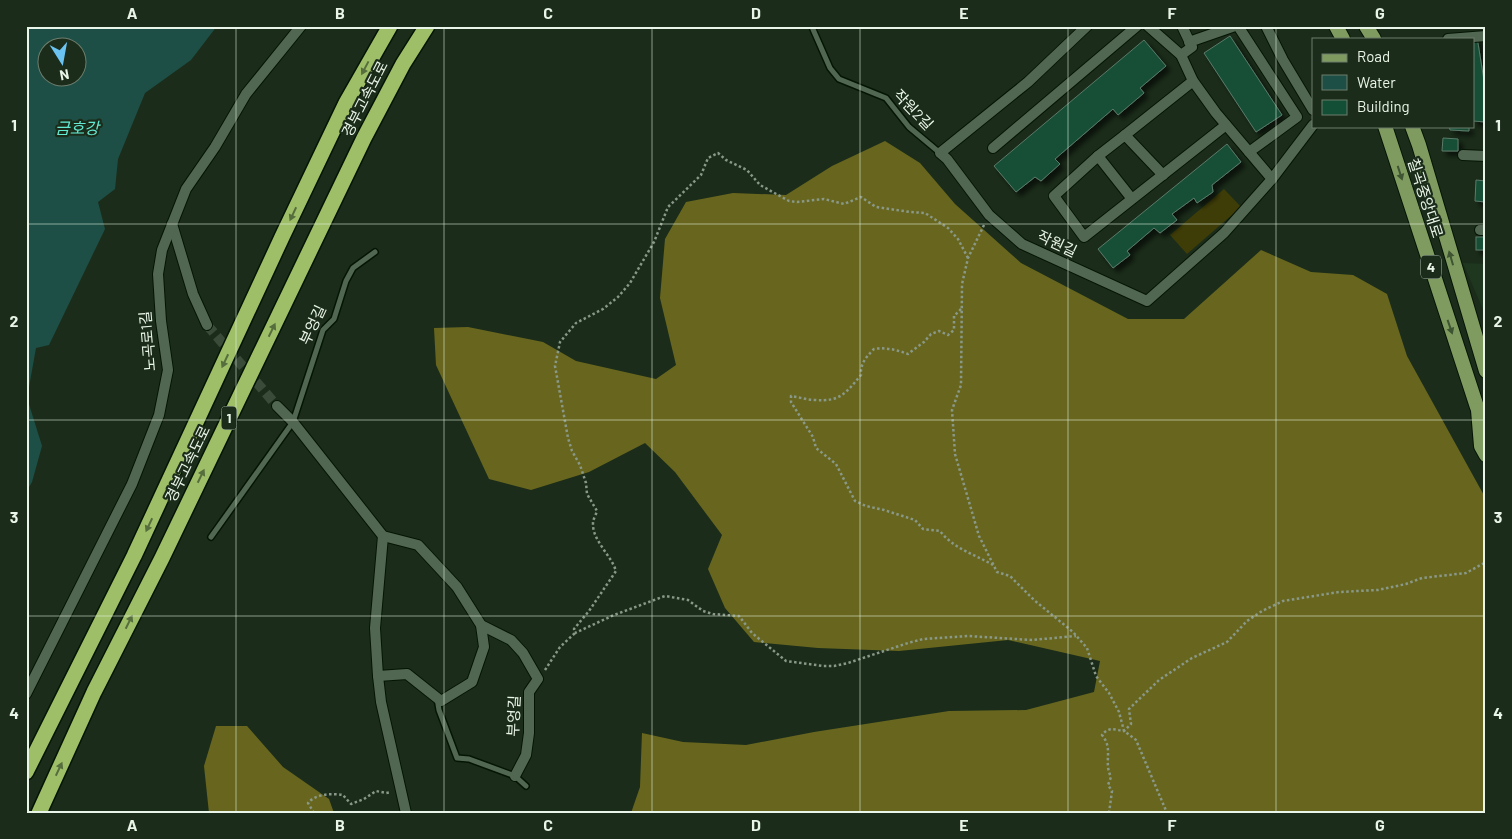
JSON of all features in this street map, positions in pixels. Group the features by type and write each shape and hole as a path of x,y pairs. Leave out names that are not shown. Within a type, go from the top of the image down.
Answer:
{"highway":[{"name":"경부고속도로","path":"26,772 134,556 346,103 390,26"},
{"name":"경부고속도로","path":"39,813 94,692 162,558 364,138 403,64 427,26"}],"main road":[{"path":"1336,26 1342,38"},
{"path":"1366,26 1373,38"},
{"name":"칠곡중앙대로","path":"1386,128 1478,407 1486,420"},
{"name":"칠곡중앙대로","path":"1413,128 1486,371"},
{"path":"1478,407 1481,446 1486,455"}],"street":[{"name":"노곡로1길","path":"26,694 132,484 159,415 168,370 161,321 158,274 162,250 172,224 186,190 215,147 246,94 301,26"},
{"path":"940,153 1028,82 1087,26"},
{"path":"993,148 1137,26"},
{"path":"1148,26 1180,55 1193,81 1216,114 1272,179"},
{"path":"1180,55 1192,47 1182,26"},
{"path":"1189,42 1236,26 1297,117 1249,152"},
{"path":"1266,26 1283,60 1312,108"},
{"path":"1461,38 1486,36"},
{"path":"1193,81 1098,156 1054,196 1084,237 1226,125"},
{"name":"작원길","path":"940,153 947,159 989,215 1022,244 1147,301 1224,233 1272,179 1312,126"},
{"path":"1125,135 1163,175"},
{"path":"1463,155 1486,156"},
{"path":"1098,156 1132,199"},
{"path":"172,224 194,294 207,325"},
{"path":"277,406 293,422 383,536 418,545 456,587 481,625 484,647 472,682 441,702 407,674 378,676"},
{"path":"383,536 375,628 378,676 381,702 406,813"},
{"name":"부엉길","path":"481,625 511,640 522,653 538,679 529,692 529,733 526,755 515,776"}],"lane":[{"name":"작원2길","path":"814,26 812,27 818,44 830,68 839,78 886,98 909,127 940,153"},
{"name":"부엉길","path":"211,537 293,422 323,330 334,319 346,281 353,268 375,252"},
{"path":"436,698 457,758 469,759 515,776 526,786"}],"path":[{"path":"576,633 574,629 589,611 616,571 614,563 597,538 593,524 597,511 587,494 586,483 580,465 572,451 568,438 555,366 560,342 576,323 603,309 618,297 630,283 654,242 668,207 701,175 708,158 718,153 726,160 747,170 760,186 789,201 824,199 844,204 861,197 876,207 925,213 948,228 958,239 968,258"},
{"path":"989,215 968,258 962,284 961,385 952,410 955,454 979,536 997,572 1010,576 1034,600 1073,632 1087,648 1096,676 1120,712 1124,731"},
{"path":"961,309 954,316 954,330 948,335 939,331 930,334 924,342 908,354 897,350 874,349 860,367 861,375 848,390 834,400 813,400 791,396 791,402 813,437 816,448 836,464 855,501 915,520 923,529 940,531 957,548 995,566"},
{"path":"1124,731 1131,724 1129,709 1159,680 1192,658 1226,642 1247,620 1262,611 1283,602 1338,592 1378,590 1406,584 1422,578 1466,573 1486,562"},
{"path":"538,679 560,647 576,633 614,615 665,596 688,600 703,611 713,614 739,616 752,633 786,661 823,666 834,666 863,659 923,639 968,636 1032,640 1076,636"},
{"path":"1109,813 1112,791 1108,785 1111,777 1107,769 1109,747 1102,734 1111,728 1124,731 1136,740 1167,813"},
{"path":"314,813 308,803 311,798 332,794 343,795 351,804 364,799 376,791 386,793 400,790"}],"shaded area":[{"path":"885,141 920,163 955,204 1021,263 1128,319 1184,319 1261,250 1311,272 1353,275 1387,294 1407,356 1486,499 1486,813 631,813 640,787 642,733 683,742 746,745 814,732 949,711 1026,710 1094,692 1100,661 1008,640 899,651 818,648 754,642 725,608 708,569 722,535 675,472 645,443 589,472 531,490 489,479 436,365 434,328 468,327 543,342 576,361 656,379 676,365 660,298 665,239 686,202 733,193 786,195 832,166"},
{"path":"1224,189 1241,207 1187,254 1170,235"},
{"path":"1463,263 1486,264 1486,316"},
{"path":"216,726 247,726 283,767 329,799 334,813 209,813 204,766"}],"water":[{"name":"금호강","path":"26,26 217,26 191,60 145,93 118,159 115,189 98,202 105,229 49,345 36,348 27,398 42,446 32,482 26,492"}],"building":[{"path":"1230,36 1282,115 1256,132 1204,53"},
{"path":"1477,37 1486,93 1486,122 1474,121 1474,38"},
{"path":"1144,40 1166,66 1140,88 1144,93 1118,115 1113,109 1055,159 1060,164 1041,181 1035,177 1016,192 994,166"},
{"path":"1450,128 1469,128 1469,131 1450,130"},
{"path":"1443,138 1458,139 1458,151 1442,151"},
{"path":"1227,144 1241,162 1212,185 1213,192 1197,203 1194,198 1172,214 1177,220 1160,233 1154,228 1127,251 1130,255 1113,268 1098,249"},
{"path":"1476,180 1486,181 1486,202 1475,201"},
{"path":"1476,237 1486,237 1486,250 1476,250"}],"tunnel":[{"path":"207,325 277,406"}]}
